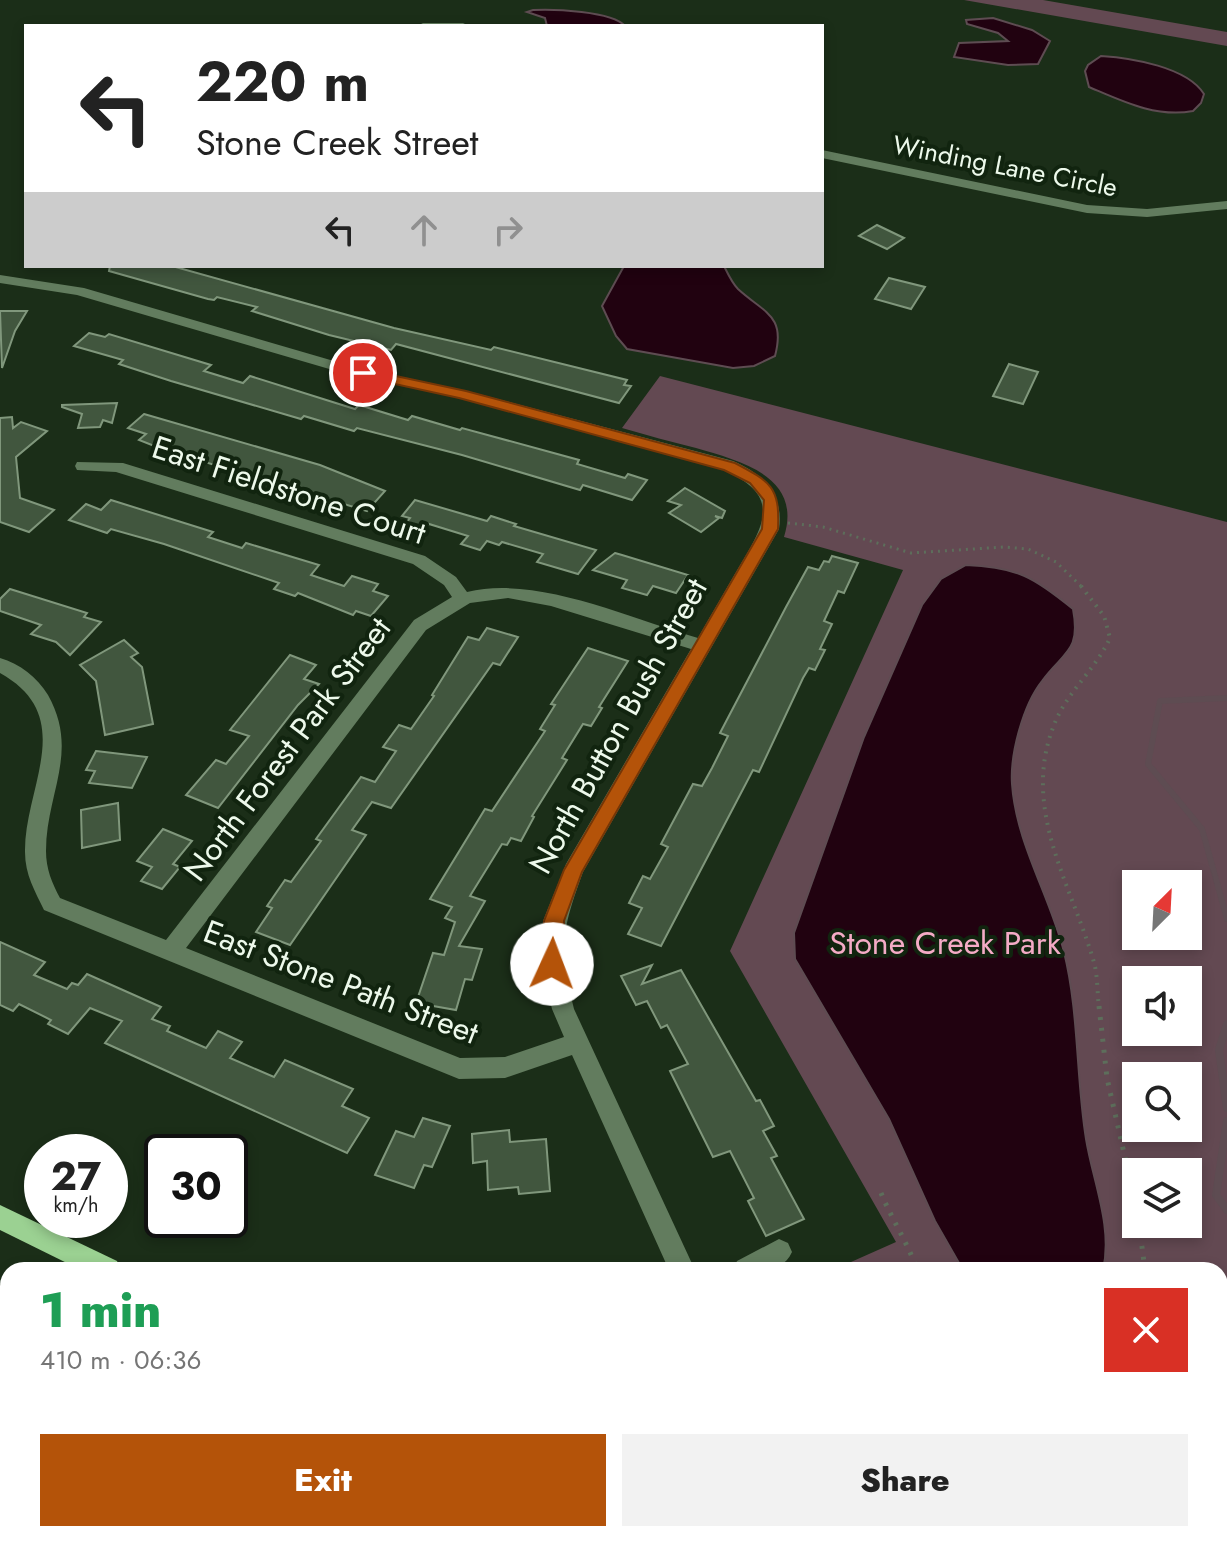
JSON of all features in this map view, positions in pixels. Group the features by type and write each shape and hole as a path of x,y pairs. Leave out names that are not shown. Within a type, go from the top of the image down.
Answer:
{"main road":[{"path":"0,1217 92,1262"}],"street":[{"name":"Winding Lane Circle","path":"824,154 1087,209 1147,213 1227,205"},
{"name":"North Button Bush Street","path":"0,279 79,291 348,370 461,394 727,465 743,472 764,488 773,508 770,529 585,848 554,921 552,964 563,1009 678,1262"},
{"name":"East Fieldstone Court","path":"83,466 117,467 419,560 450,581 463,599"},
{"name":"North Forest Park Street","path":"172,950 420,625 435,613 463,599 499,592 523,592 702,646"},
{"path":"0,665 26,680 41,697 47,718 45,741 26,781"},
{"name":"East Stone Path Street","path":"19,879 32,893 52,904 459,1068 495,1071 518,1066 578,1042"},
{"path":"761,1262 779,1252"}],"path":[{"path":"788,523 823,527 911,553 1004,547 1028,549 1056,562 1090,595 1104,616 1110,638 1055,721 1049,739 1043,772 1044,810 1051,847 1094,962 1107,1078 1125,1158"},
{"path":"881,1193 914,1262"},
{"path":"1141,1238 1144,1262"}],"green space":[{"path":"964,0 1043,0 1227,32 1227,46"},
{"name":"Stone Creek Park","path":"660,376 1227,522 1227,1262 851,1262 896,1242 730,951 903,570 784,537 787,516 784,499 776,485 764,474 731,459 622,428"}],"shaded area":[{"path":"527,12 595,14 622,24 546,24 545,18"},
{"path":"993,18 1032,30 1050,41 1038,64 1008,65 954,57 959,43 1008,41 998,33 967,24 966,20"},
{"path":"1101,56 1143,62 1185,77 1204,94 1201,103 1193,111 1166,112 1140,107 1089,87 1085,71"},
{"path":"623,268 725,268 736,287 775,323 778,342 775,356 754,366 733,368 627,349 616,336 602,306"},
{"path":"966,565 999,568 1035,582 1073,609 1073,643 1029,703 1019,730 1012,784 1020,827 1058,931 1069,975 1086,1139 1106,1237 1104,1262 958,1262 935,1221 889,1119 795,959 794,933 864,737 922,605 941,579"}],"building":[{"path":"877,225 904,238 887,249 859,236"},
{"path":"110,268 179,268 394,328 491,350 494,347 627,380 624,385 631,386 619,403 396,344 391,350 329,335 252,311 257,307 217,297 208,299 109,271"},
{"path":"889,278 925,287 911,309 875,299"},
{"path":"0,311 27,311 15,331 2,368"},
{"path":"89,333 105,337 109,334 211,365 204,371 243,383 250,376 355,409 359,405 408,420 412,416 460,430 462,428 579,460 577,464 625,478 628,474 647,480 632,500 583,485 580,490 357,428 354,431 304,416 301,419 171,381 119,364 123,360 74,346"},
{"path":"1009,364 1038,372 1023,404 993,396"},
{"path":"117,403 112,423 103,420 100,427 78,428 82,414 62,407 62,405"},
{"path":"144,414 320,465 385,491 367,511 162,449 139,440 146,434 128,428"},
{"path":"12,417 13,428 21,422 47,431 16,457 20,498 54,510 29,532 0,522 0,418"},
{"path":"685,488 725,511 722,518 715,516 719,518 701,532 669,513 681,505 668,501"},
{"path":"111,500 213,532 208,537 242,548 246,543 319,565 311,575 344,586 352,576 378,584 373,591 388,596 371,616 356,611 353,615 298,593 295,596 274,589 279,583 164,544 111,529 107,533 69,520 86,504 101,510"},
{"path":"415,500 487,521 491,516 516,524 514,526 596,550 578,574 537,562 543,554 502,542 499,545 487,541 480,550 461,544 468,536 429,524 425,528 406,523 410,518 402,516"},
{"path":"615,553 688,575 676,593 653,586 647,595 622,588 627,580 593,570"},
{"path":"832,556 858,563 844,593 838,591 824,621 832,624 820,649 825,650 815,670 809,668 803,678 759,772 753,770 661,946 628,934 642,908 629,903 643,876 650,879 668,847 661,844 693,784 702,786 712,768 728,736 720,733 786,607 808,567 819,570 824,561 829,562"},
{"path":"10,589 87,613 84,617 101,622 70,655 56,642 31,634 41,625 0,611 0,599"},
{"path":"487,628 518,637 500,665 493,663 391,808 372,802 352,830 366,835 290,945 256,932 272,908 267,906 285,880 291,882 321,841 316,839 361,777 375,782 396,751 383,747 399,725 411,729 468,637 479,640"},
{"path":"124,640 138,653 131,657 142,667 153,724 105,735 96,681 80,665"},
{"path":"588,648 628,661 599,707 602,708 591,726 583,724 562,758 567,760 532,816 521,841 511,838 507,845 502,844 470,896 485,901 459,946 482,949 472,980 465,979 456,1010 416,1003 433,953 444,955 455,922 445,918 452,907 430,899 485,809 492,811 545,731 540,729 555,705 551,704"},
{"path":"290,655 316,665 304,679 319,684 298,705 218,808 186,795 216,760 226,764 249,736 230,730"},
{"path":"96,751 147,757 132,788 89,783 95,771 86,770"},
{"path":"118,803 120,840 82,848 81,810"},
{"path":"163,829 192,841 173,864 180,867 162,889 141,881 152,867 137,861"},
{"path":"0,942 45,962 34,975 67,989 72,983 78,985 87,974 161,1007 152,1019 170,1026 167,1031 206,1048 218,1031 242,1042 230,1058 274,1077 285,1060 353,1089 342,1106 369,1118 347,1153 105,1043 122,1021 90,1008 68,1034 48,1024 51,1020 19,1004 13,1011 0,1005"},
{"path":"652,965 642,984 681,970 756,1101 760,1100 774,1126 763,1131 777,1156 771,1158 804,1219 766,1236 748,1201 754,1198 730,1151 713,1157 670,1071 688,1064 667,1025 661,1028 647,1001 636,1005 621,976"},
{"path":"423,1118 450,1126 432,1167 424,1165 414,1188 375,1175 396,1131 414,1137"},
{"path":"509,1130 510,1142 546,1139 550,1191 519,1194 518,1187 488,1190 487,1161 473,1163 472,1134"}],"waterway":[{"path":"1227,698 1160,701 1148,764 1202,829 1227,919"},
{"path":"1227,1024 1219,1050 1227,1108"},
{"path":"1227,1121 1216,1195 1227,1210"}],"route":[{"path":"363,373 461,394 730,466 756,480 771,500 773,519 770,529 573,870 554,921 552,964"}]}
